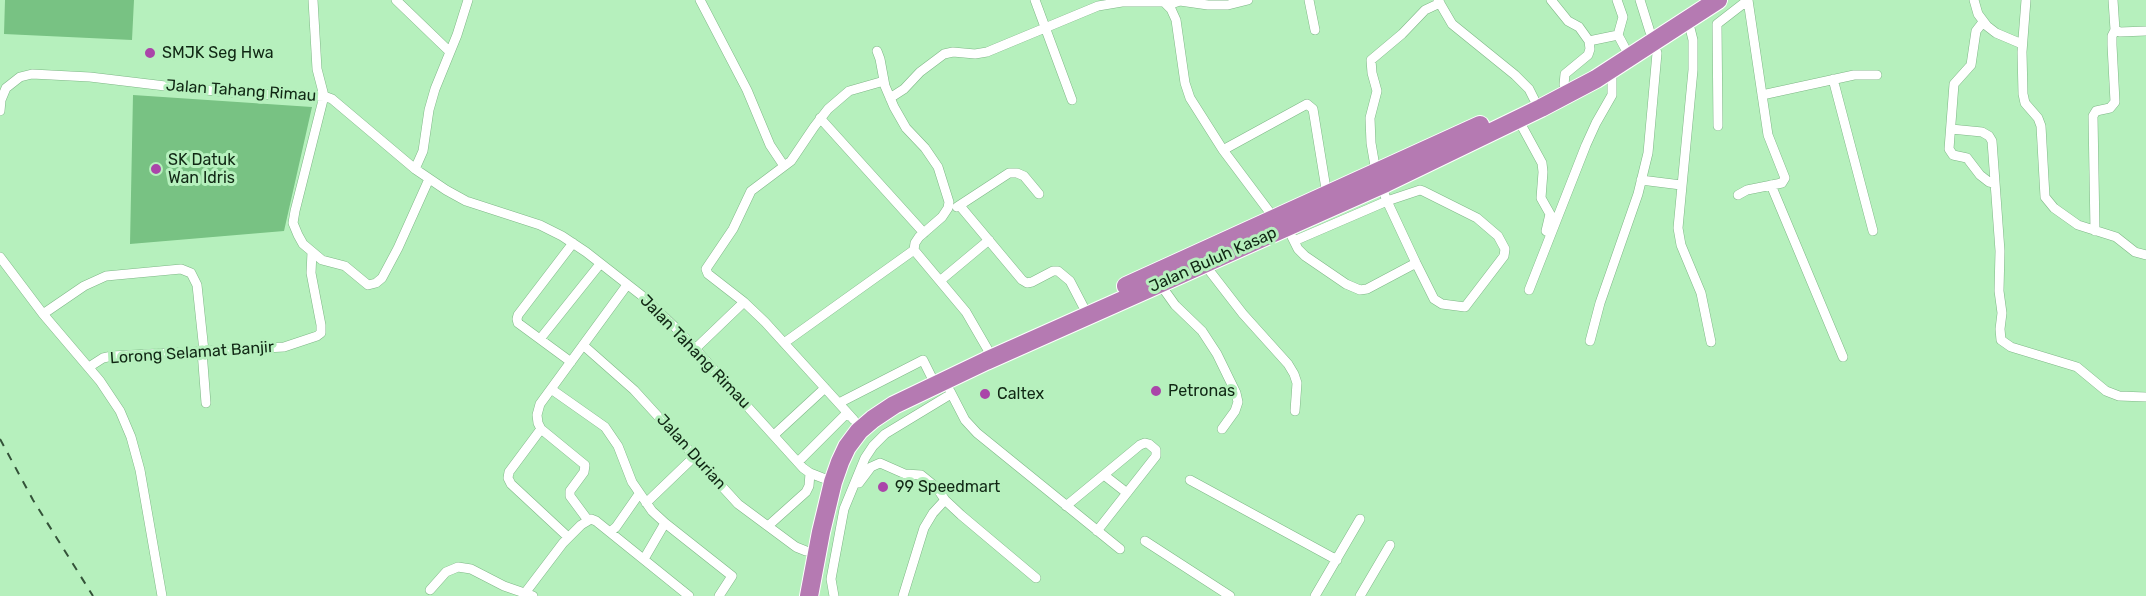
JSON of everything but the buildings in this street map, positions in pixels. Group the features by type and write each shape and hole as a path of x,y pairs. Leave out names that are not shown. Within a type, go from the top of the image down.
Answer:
{"highway":[{"name":"Jalan Buluh Kasap","path":"796,596 822,478 851,416 877,402 942,383 988,350 1083,306 1285,228 1327,195 1384,181 1518,119 1609,71 1696,0"},
{"name":"Jalan Buluh Kasap","path":"1384,181 1564,85 1622,42 1651,37 1688,20 1718,0"},
{"name":"Jalan Buluh Kasap","path":"809,596 822,478 859,431 894,405 1285,228 1359,188"}],"street":[{"path":"313,0 317,69 324,96 293,223 298,235 322,260 353,270 368,285 376,283 382,278 398,248 429,179"},
{"path":"396,0 450,52"},
{"path":"415,169 422,155 429,110 435,89 468,0"},
{"path":"700,0 747,90 770,145 784,166"},
{"path":"1035,0 1072,100"},
{"path":"890,98 904,89 920,72 944,54 987,52 1087,9 1112,3 1155,1 1168,5 1180,1 1208,5 1248,0"},
{"path":"1309,0 1315,30"},
{"path":"1551,0 1568,21 1579,27 1588,41 1590,50 1588,55 1564,74 1564,85"},
{"path":"1588,41 1622,42 1623,17 1617,0"},
{"path":"1590,340 1648,153 1657,53 1640,0"},
{"path":"1718,126 1717,24 1748,0 1770,142 1785,178 1782,183 1746,189 1738,195"},
{"path":"1974,0 1983,22 1996,33 2022,44"},
{"path":"2026,0 2022,44 2024,100 2038,118 2041,126 2045,197 2065,217 2084,228 2116,237 2135,252 2146,255"},
{"path":"2095,231 2092,116 2096,111 2110,108 2115,102 2112,45 2115,30 2113,0"},
{"path":"1285,228 1384,181 1423,191 1484,222 1498,236 1506,252 1463,308 1437,302 1416,264 1384,181 1371,143 1370,118 1377,91 1371,60 1402,34 1425,10 1439,2 1452,24 1515,75 1534,99"},
{"path":"1168,5 1176,20 1187,91 1197,112 1223,150 1305,256 1346,284 1360,290 1367,289 1416,264"},
{"path":"1688,20 1693,40 1693,70 1678,228 1681,245 1701,293 1711,342"},
{"path":"1983,22 1976,31 1971,65 1954,84 1950,153 1967,158 1980,175 1994,183"},
{"path":"2115,30 2120,32 2146,31"},
{"path":"784,343 914,250 915,243 942,217 948,208 949,202 938,167 899,117 884,81 877,51"},
{"path":"1529,290 1596,123 1612,95 1612,78 1609,71"},
{"name":"Jalan Tahang Rimau","path":"0,111 3,87 26,75 50,74 251,94 324,96 339,104 415,169 466,201 531,221 573,243 656,309 798,462 822,478"},
{"path":"1762,95 1854,75 1878,75"},
{"path":"1833,79 1873,231"},
{"path":"798,462 851,416 744,302 708,274 706,267 728,237 751,191 791,161 820,118 849,91 884,81"},
{"path":"1223,150 1307,104 1312,109 1327,195"},
{"path":"820,118 924,233"},
{"path":"1518,119 1542,164 1540,198 1550,210 1551,214 1546,229 1550,235"},
{"path":"1951,129 1982,132 1992,141 2000,251 2001,340 2011,347 2077,367 2106,392 2119,396 2146,397"},
{"path":"948,208 960,206 1009,173 1024,176 1039,194"},
{"path":"1641,180 1681,185"},
{"path":"1771,185 1843,357"},
{"path":"960,206 1027,283 1053,271 1063,273 1070,281 1083,306"},
{"path":"941,280 988,240"},
{"path":"571,362 518,323 518,315 573,243"},
{"path":"914,250 966,312 988,350"},
{"name":"Lorong Selamat Banjir","path":"89,367 103,358 112,356 285,347 321,333 311,273 312,252"},
{"path":"0,256 43,314 114,400 131,437 147,505 162,596"},
{"path":"540,339 600,264"},
{"path":"1205,265 1243,314 1288,364 1297,384 1295,411"},
{"path":"43,314 84,286 106,276 181,269 191,273 197,285 206,403"},
{"path":"1160,284 1175,305 1202,331 1236,393 1238,402 1235,411 1221,429"},
{"path":"627,285 540,404 537,415 538,423 542,429 585,465 584,472 570,491 570,496 587,519 596,520 689,596"},
{"path":"695,349 744,302"},
{"name":"Jalan Durian","path":"583,345 627,384 736,502 806,551"},
{"path":"838,403 923,360 942,383 970,426 1120,549"},
{"path":"834,596 831,579 844,510 865,458 885,434 942,383"},
{"path":"774,435 825,388"},
{"path":"551,389 605,427 618,446 632,482 646,503 665,523 732,576 719,596"},
{"path":"542,429 509,472 508,478 519,492 568,537"},
{"path":"1066,506 1140,445 1149,444 1155,450 1156,456 1097,531"},
{"path":"646,503 695,456"},
{"path":"853,490 871,468 880,463 905,474 921,475 937,488 945,500 1036,578"},
{"path":"1104,475 1126,493"},
{"path":"768,526 810,486 822,478"},
{"path":"1190,480 1337,560"},
{"path":"610,532 639,494"},
{"path":"903,596 924,528 933,513 945,500"},
{"path":"430,590 446,572 458,567 471,569 504,586 529,594 568,537 587,519"},
{"path":"1315,596 1360,519"},
{"path":"645,559 665,523"},
{"path":"1145,541 1230,596"},
{"path":"1360,596 1390,545"}],"green space":[{"path":"5,0 134,0 132,40 4,34"},
{"path":"133,95 312,107 284,231 130,244"}],"railway":[{"path":"0,439 33,500 93,596"}],"place":[{"name":"SMJK Seg Hwa","path":"150,53"},
{"name":"SK Datuk Wan Idris","path":"156,169"},
{"name":"Petronas","path":"1156,391"},
{"name":"Caltex","path":"985,394"},
{"name":"99 Speedmart","path":"883,487"}]}
